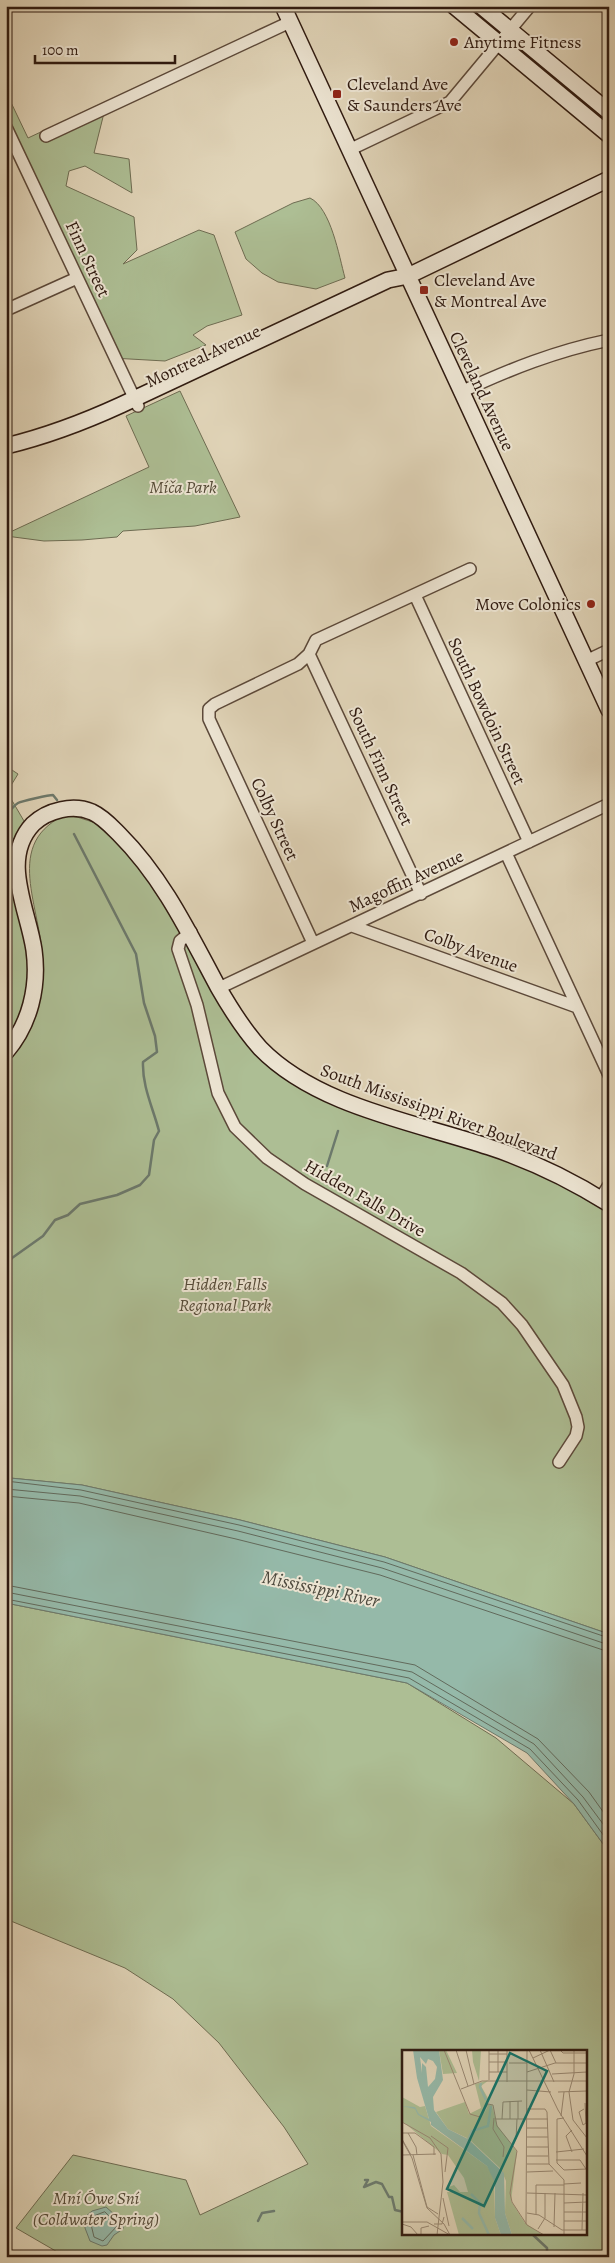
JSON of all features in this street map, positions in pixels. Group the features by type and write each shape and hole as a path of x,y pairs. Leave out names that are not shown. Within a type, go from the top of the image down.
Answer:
{"street":[{"name":"Cleveland Avenue","path":"283,6 609,710"},
{"path":"454,6 609,135"},
{"path":"481,6 609,112"},
{"path":"349,150 450,102 530,6"},
{"path":"46,136 290,22"},
{"name":"Finn Street","path":"6,127 10,146 137,402"},
{"name":"Montreal Avenue","path":"6,455 40,447 81,432 137,402 388,280 408,276 609,179"},
{"path":"6,310 77,278"},
{"path":"461,392 531,361 570,348 609,340"},
{"name":"Montreal Avenue","path":"6,446 36,439 137,402"},
{"path":"309,654 316,640 470,569"},
{"name":"South Bowdoin Street","path":"414,595 529,842"},
{"path":"586,661 609,650"},
{"name":"Colby Street","path":"309,654 298,664 209,709 209,719 313,943"},
{"name":"South Finn Street","path":"309,654 421,894"},
{"name":"Magoffin Avenue","path":"219,988 609,804"},
{"name":"South Mississippi River Boulevard","path":"6,1052 20,1034 27,1016 34,991 35,973 34,949 14,861 25,833 41,818 72,808 92,812 100,816 127,842 154,877 174,904 191,932 219,988 246,1031 260,1047 287,1071 316,1089 343,1100 519,1157 565,1178 604,1202"},
{"path":"506,853 609,1075"},
{"name":"Colby Avenue","path":"352,926 577,1007"},
{"name":"Hidden Falls Drive","path":"191,932 180,941 178,949 197,1005 218,1093 235,1127 267,1158 305,1184 461,1274 502,1303 522,1325 563,1385 576,1417 578,1427 576,1436 559,1462"},
{"path":"604,1202 609,1186"}],"green space":[{"path":"6,92 28,138 107,101 94,153 129,159 132,193 85,166 69,171 66,186 134,217 137,250 123,264 199,230 214,235 242,315 207,326 193,335 206,345 165,361 112,358 6,137"},
{"path":"310,198 317,203 329,222 345,278 316,289 278,282 262,273 246,259 235,232 293,203"},
{"name":"Míča Park","path":"180,391 240,517 195,526 123,531 117,537 82,540 44,541 6,536 6,534 149,467 126,416"},
{"path":"6,766 18,774 7,792 24,821 17,839 13,871 26,934 30,965 25,1000 6,1043"},
{"name":"Hidden Falls Regional Park","path":"63,816 77,817 99,824 133,859 156,890 267,1063 548,1176 609,1213 609,1634 385,1557 240,1520 82,1485 10,1478 6,1474 6,1062 12,1055 42,972 41,948 30,884 30,864 34,845 44,829"},
{"name":"Mní Ówe Sní (Coldwater Spring)","path":"6,1603 407,1683 496,1738 574,1804 609,1852 609,2257 66,2257 16,2228 73,2155 186,2180 200,2215 308,2164 284,2127 219,2043 173,1999 125,1968 6,1919"}],"water":[{"name":"Mississippi River","path":"6,1474 10,1478 82,1485 240,1520 385,1557 609,1634 609,1852 574,1804 527,1753 407,1683 6,1603"},
{"path":"106,2207 124,2223 123,2229 114,2235 107,2245 102,2246 90,2241 85,2228 85,2217 92,2211"}],"waterway":[{"path":"6,813 18,803 25,801 53,795 57,800"},
{"path":"6,1266 12,1258 43,1236 55,1220 68,1215 80,1204 117,1195 140,1185 149,1175 154,1140 159,1131 143,1071 143,1062 157,1052 155,1036 144,1003 136,954 74,834"},
{"path":"327,1166 338,1131"},
{"path":"365,2180 368,2180 364,2187 376,2182 382,2184 389,2197 392,2197 395,2210 402,2212"},
{"path":"258,2221 262,2213 274,2211"},
{"path":"534,2236 547,2248 547,2255 553,2253 555,2257"}],"place":[{"name":"Anytime Fitness","path":"454,42"},
{"name":"Cleveland Ave & Saunders Ave","path":"337,94"},
{"name":"Cleveland Ave & Montreal Ave","path":"424,290"},
{"name":"Move Colonics","path":"591,604"}]}
